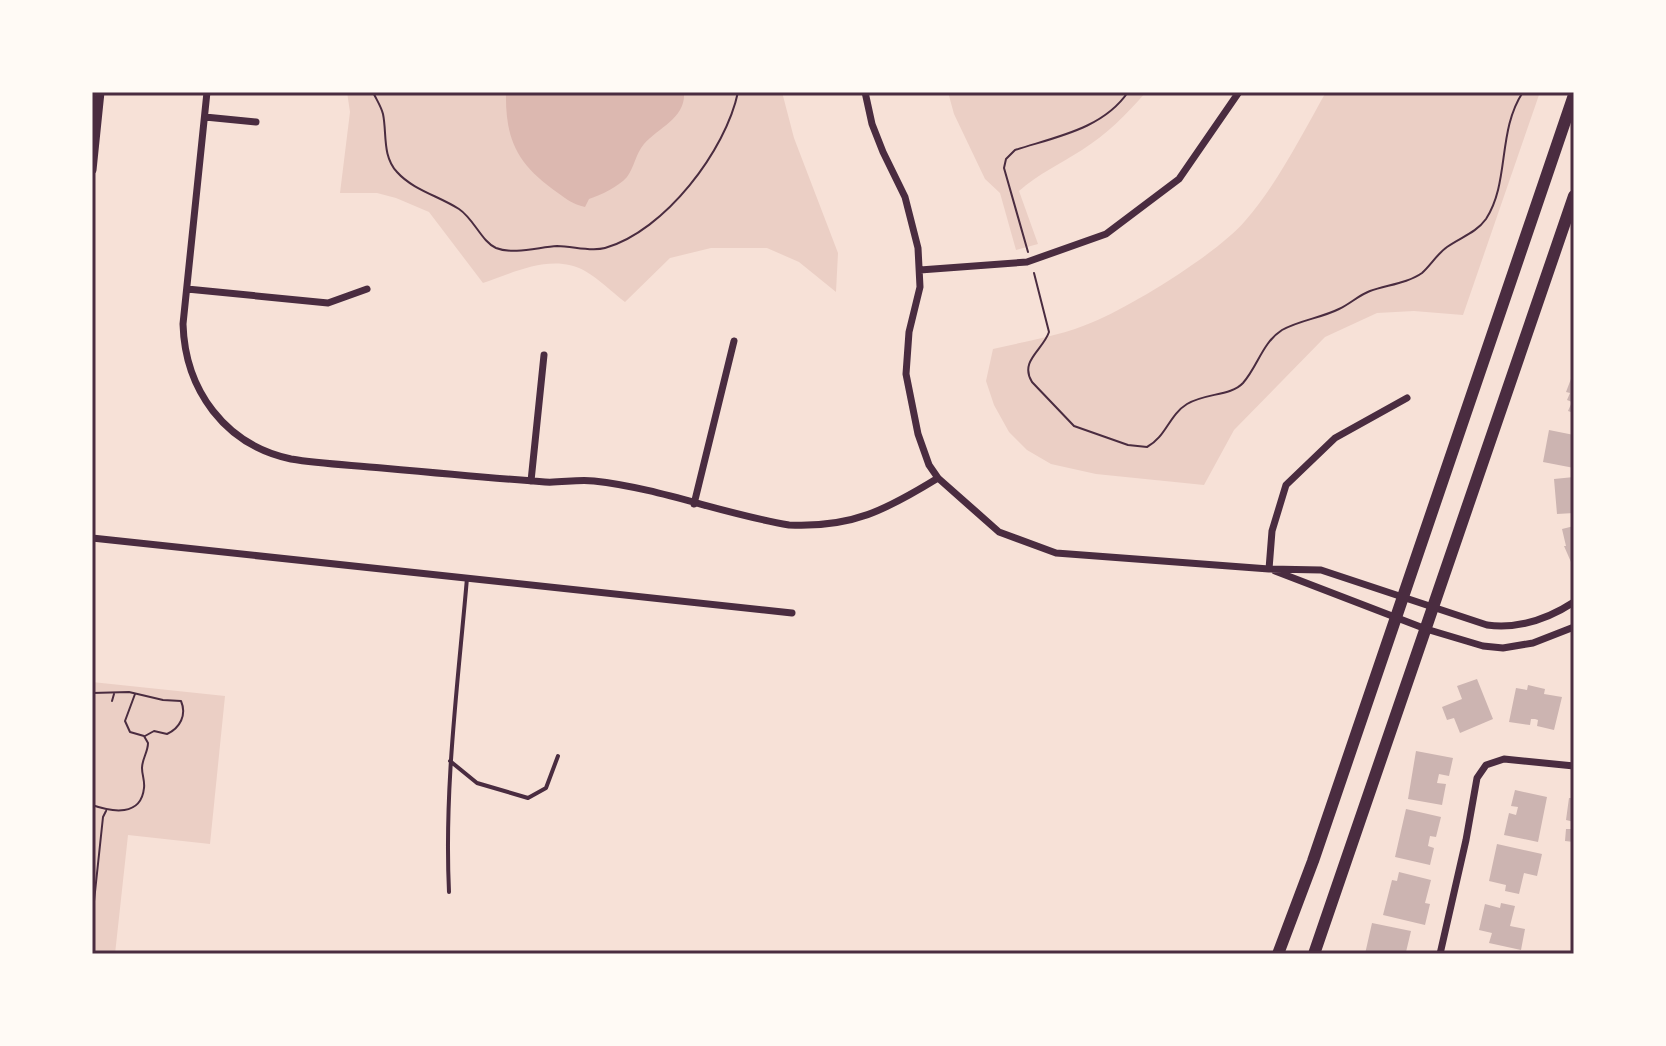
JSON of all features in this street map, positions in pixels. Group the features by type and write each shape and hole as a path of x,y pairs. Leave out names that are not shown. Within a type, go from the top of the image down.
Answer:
{"main road":[{"path":"1278,954 1313,861 1574,95"},
{"path":"1314,954 1574,196"}],"street":[{"path":"92,170 100,92"},
{"path":"207,92 184,347 190,371 208,407 235,434 254,445 291,459 531,481 591,480 762,521 810,526 857,519 900,502 938,478"},
{"path":"865,92 872,124 914,224 920,287 909,332 906,374 918,434 929,465 938,478 999,532 1056,553 1321,570 1487,625 1502,627 1557,613 1574,602"},
{"path":"920,270 1031,261 1106,234 1179,179 1239,92"},
{"path":"205,117 256,122"},
{"path":"187,289 328,303 367,289"},
{"path":"694,504 734,341"},
{"path":"531,481 544,355"},
{"path":"1269,569 1272,531 1286,485 1335,438 1407,398"},
{"path":"92,538 792,613"},
{"path":"1269,569 1426,629 1483,646 1503,648 1533,643 1574,627"},
{"path":"1440,954 1477,778 1486,765 1504,759 1574,766"}],"lane":[{"path":"449,892 450,761 467,578"},
{"path":"450,761 477,783 528,798 546,788 558,756"}],"path":[{"path":"373,92 384,115 387,149 393,168 418,188 460,209 478,226 489,243 506,250 558,246 605,248 647,226 682,195 719,143 729,125 738,92"},
{"path":"1128,92 1115,109 1099,121 1015,150 1006,159 1004,168 1048,322 1049,335 1028,364 1028,377 1074,426 1128,445 1147,447 1161,436 1172,417 1184,405 1201,396 1225,392 1241,385 1278,333 1341,308 1370,291 1421,274 1447,247 1478,228 1493,204 1507,129 1523,92"},
{"path":"92,693 114,693 135,694 147,695 163,700 178,699 183,704 176,728 167,734 154,731 144,736 130,732 125,724 126,714 135,694"},
{"path":"112,701 114,693"},
{"path":"92,805 106,810 127,810 140,799 144,788 142,764 148,743 144,736"},
{"path":"92,920 106,810"},
{"path":"92,851 99,852"}],"shaded area":[{"path":"347,92 782,92 794,138 838,253 836,292 799,262 767,248 711,248 670,258 625,302 585,271 560,264 534,266 483,283 429,212 377,193 340,193 350,112"},
{"path":"506,92 684,92 681,109 644,144 627,177 589,199 585,207 573,203 544,183 524,162 511,138"},
{"path":"948,92 1146,92 1100,137 1019,191 1038,244 1016,250 1000,193 985,179 954,114"},
{"path":"1326,92 1540,92 1463,315 1414,311 1377,313 1325,337 1234,430 1204,485 1096,474 1051,464 1027,450 1009,432 994,405 986,381 993,349 1056,335 1093,322 1151,291 1215,248 1245,221 1268,192"},
{"path":"92,682 225,696 210,844 128,835 115,954 92,954"}],"building":[{"path":"1574,371 1574,413 1568,411 1572,402 1567,400 1570,393 1566,392"},
{"path":"1549,430 1574,435 1574,468 1543,462"},
{"path":"1574,477 1574,513 1557,514 1554,479"},
{"path":"1574,526 1574,562 1571,562 1564,546 1562,529"},
{"path":"1477,679 1493,719 1460,733 1454,718 1447,720 1442,707 1462,699 1457,686"},
{"path":"1528,685 1545,689 1544,694 1562,697 1554,730 1537,726 1538,720 1535,719 1531,719 1530,725 1509,722 1516,688 1527,690"},
{"path":"1416,751 1453,758 1449,776 1439,774 1437,783 1446,784 1442,805 1408,799"},
{"path":"1515,790 1547,797 1538,842 1504,835 1509,813 1516,815 1518,807 1511,806"},
{"path":"1569,798 1574,798 1574,822 1566,820"},
{"path":"1406,809 1441,817 1436,837 1430,836 1428,846 1434,848 1430,865 1395,857"},
{"path":"1566,829 1574,829 1574,842 1565,841"},
{"path":"1497,844 1542,854 1537,876 1524,873 1519,894 1505,891 1506,885 1489,881"},
{"path":"1399,872 1431,880 1425,903 1430,904 1425,925 1383,915 1392,880 1397,881"},
{"path":"1501,903 1515,906 1510,926 1525,929 1521,950 1489,943 1492,933 1479,930 1485,904 1500,908"},
{"path":"1372,923 1411,931 1406,952 1409,954 1365,954"}]}
